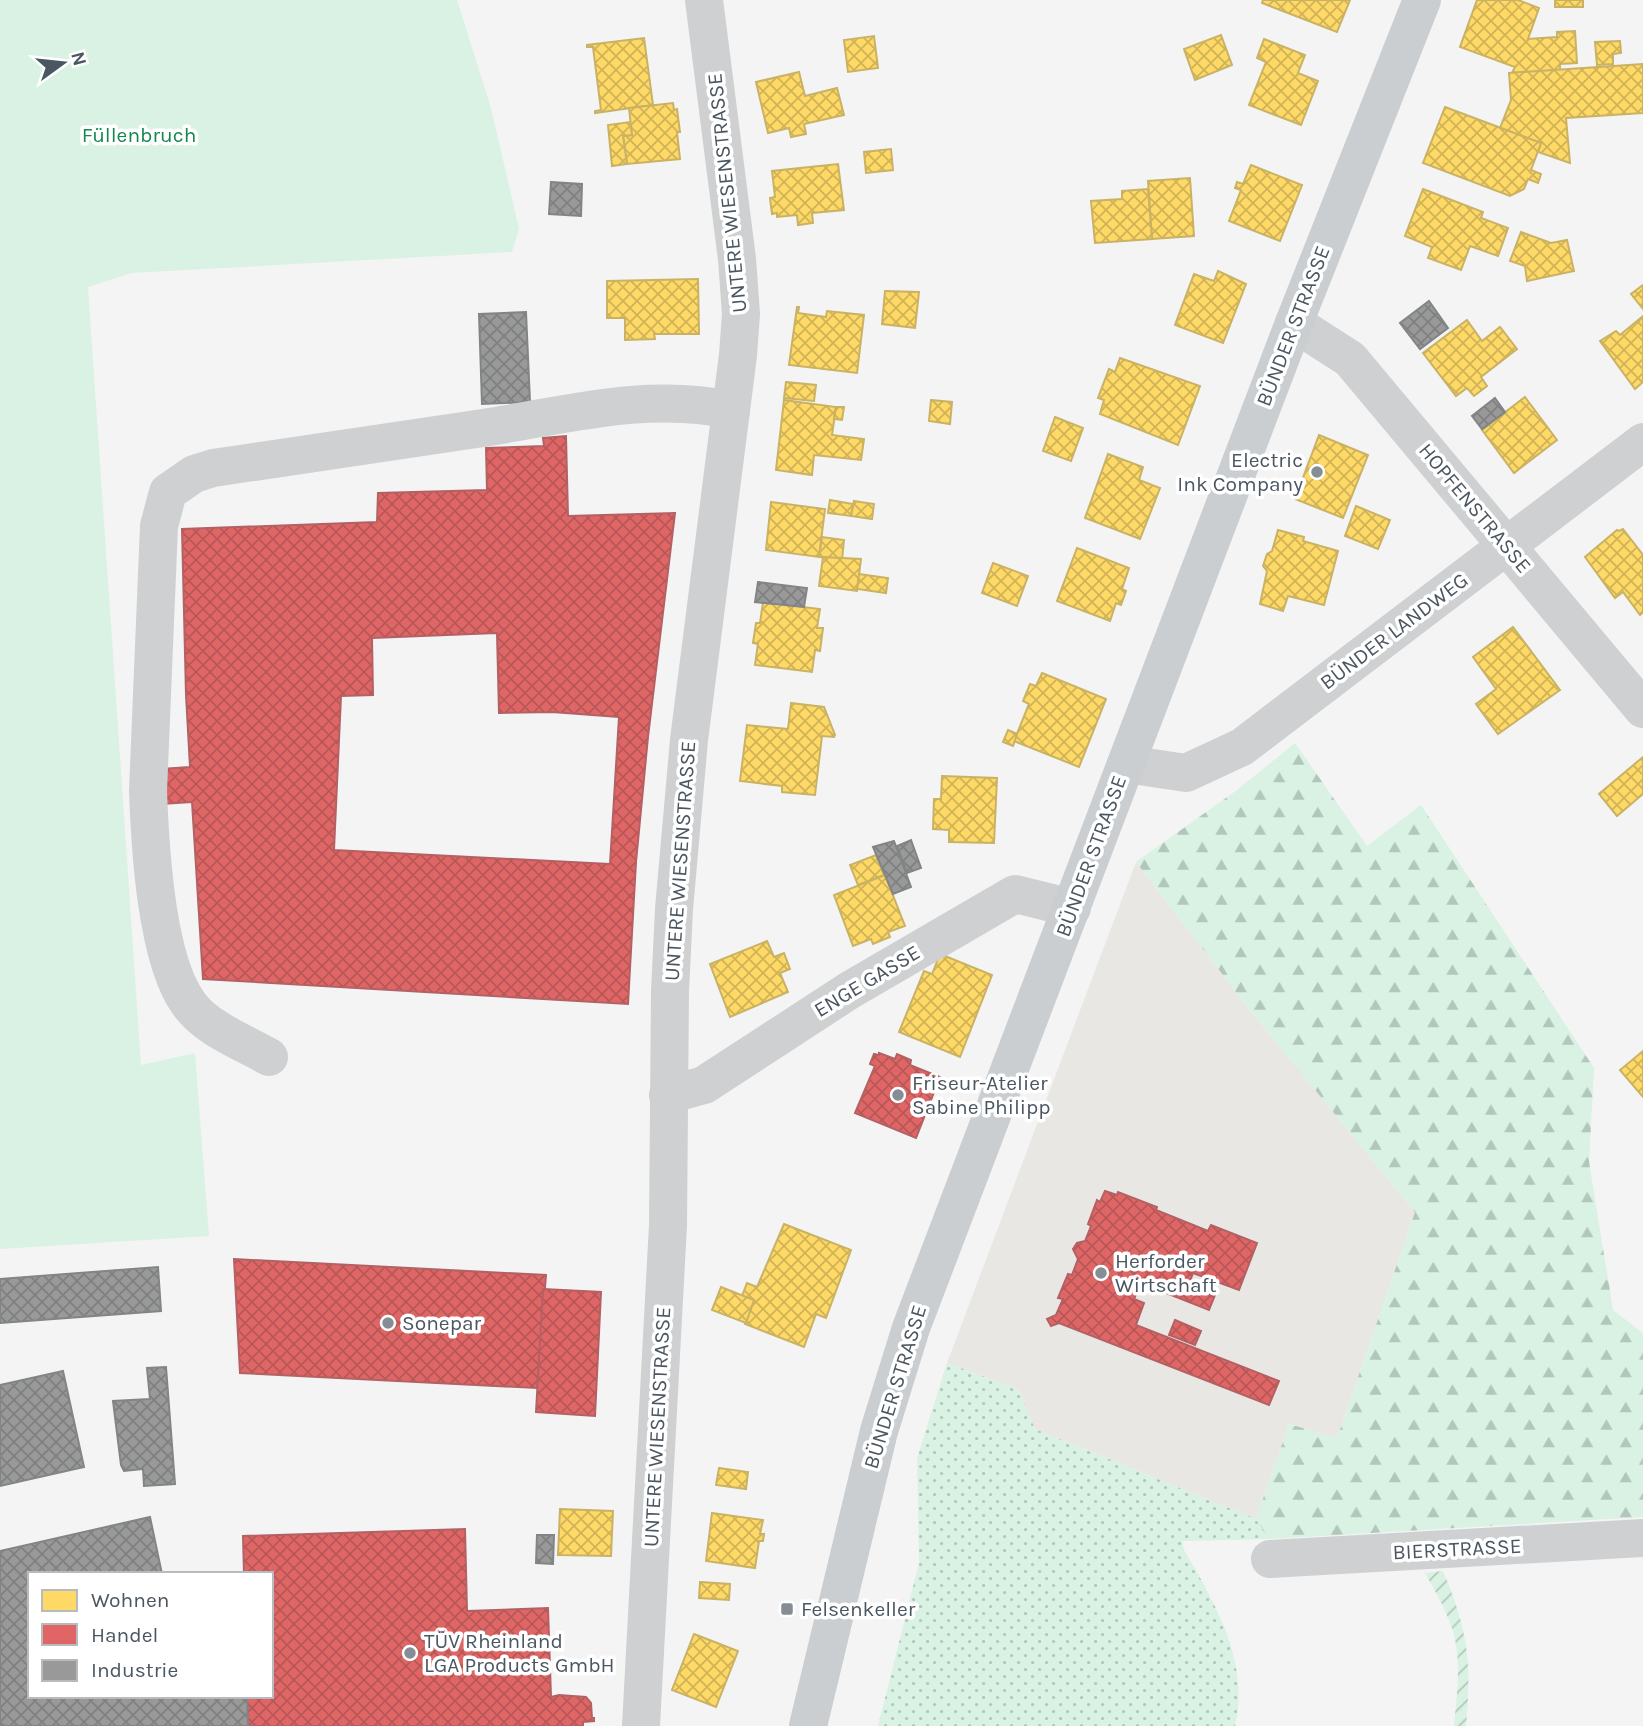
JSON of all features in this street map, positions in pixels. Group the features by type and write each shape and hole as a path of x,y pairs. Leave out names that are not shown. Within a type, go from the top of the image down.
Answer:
{"main road":[{"name":"BÜNDER STRASSE","path":"808,1726 879,1431 911,1328 1294,323 1422,0"}],"street":[{"name":"UNTERE WIESENSTRASSE","path":"641,1726 668,1224 668,1095 674,909 687,752 741,314 737,259 704,0"},
{"name":"HOPFENSTRASSE","path":"1294,323 1350,359 1643,709"},
{"path":"269,1057 198,1015 188,1003 164,945 149,817 148,780 159,526 168,492 194,474 213,468 486,428 593,408 670,402 731,410"},
{"name":"BÜNDER LANDWEG","path":"1126,764 1186,773 1242,747 1643,442"},
{"name":"ENGE GASSE","path":"668,1095 704,1085 850,990 1015,894 1072,908"},
{"name":"BIERSTRASSE","path":"1270,1559 1643,1538"}],"shaded area":[{"path":"1136,862 1252,1013 1415,1212 1337,1438 1289,1424 1256,1519 1035,1429 1018,1389 947,1363"}],"green space":[{"name":"Füllenbruch","path":"0,0 457,0 491,108 519,229 512,252 132,273 88,287 141,1065 195,1053 209,1236 0,1249"},
{"path":"1295,743 1367,846 1421,805 1594,1068 1589,1162 1613,1310 1643,1333 1643,1517 1269,1539 1256,1519 1289,1424 1337,1438 1415,1212 1252,1013 1136,862 1237,790"},
{"path":"947,1363 1018,1389 1035,1429 1256,1519 1269,1539 1182,1541 1184,1550 1218,1612 1234,1656 1238,1679 1235,1726 878,1726 919,1563 917,1458"},
{"path":"1443,1571 1458,1611 1466,1647 1466,1726 1454,1726 1458,1664 1452,1628 1425,1573"}],"building: Wohnen":[{"path":"1263,0 1350,0 1337,32 1262,3"},
{"path":"1477,0 1518,0 1539,8 1528,39 1557,37 1557,32 1575,31 1577,63 1560,64 1560,70 1512,73 1515,67 1460,47"},
{"path":"1555,0 1583,0 1583,7 1555,7"},
{"path":"1221,35 1232,65 1195,80 1184,49"},
{"path":"874,36 878,68 848,72 844,40"},
{"path":"644,38 653,105 595,113 601,110 593,47 587,45"},
{"path":"1264,39 1305,55 1298,73 1318,81 1301,125 1249,105 1266,62 1257,58"},
{"path":"1620,41 1621,53 1613,54 1613,64 1597,65 1595,42"},
{"path":"1643,64 1643,113 1566,118 1570,163 1538,152 1541,143 1500,128 1511,100 1509,73"},
{"path":"799,72 805,96 837,88 844,115 804,124 806,134 791,137 789,128 768,133 756,82"},
{"path":"673,103 674,110 677,109 680,132 677,132 680,159 627,164 623,136 632,135 629,108"},
{"path":"1445,107 1541,143 1531,170 1541,174 1538,183 1528,179 1524,189 1510,196 1423,163"},
{"path":"630,122 632,135 623,136 627,164 612,166 608,125"},
{"path":"891,149 893,170 866,173 864,152"},
{"path":"838,164 844,210 812,213 813,223 798,225 797,215 777,217 777,213 772,214 770,198 775,197 772,171"},
{"path":"1251,165 1302,185 1280,241 1229,221 1241,190 1235,188 1237,182 1243,184"},
{"path":"1190,178 1194,236 1152,239 1148,181"},
{"path":"1148,189 1152,239 1095,243 1091,201 1122,199 1122,191"},
{"path":"1423,189 1483,212 1481,218 1508,228 1498,256 1470,246 1461,270 1428,258 1432,247 1405,236"},
{"path":"1521,232 1551,243 1567,240 1574,271 1527,281 1525,266 1510,261"},
{"path":"1218,271 1246,284 1223,343 1175,325 1194,274 1214,281"},
{"path":"698,279 699,334 654,334 655,339 625,340 625,318 607,318 607,281"},
{"path":"1643,285 1643,309 1631,294"},
{"path":"885,291 919,292 915,328 882,324"},
{"path":"797,307 798,313 826,317 827,311 864,315 857,373 789,365"},
{"path":"1643,316 1643,382 1635,389 1600,341 1616,331 1620,335"},
{"path":"1467,320 1482,341 1500,327 1517,349 1481,377 1487,386 1474,396 1467,388 1456,396 1423,353"},
{"path":"1120,358 1200,386 1178,445 1100,414 1104,400 1098,398 1109,369 1115,372"},
{"path":"786,382 816,385 814,401 784,398"},
{"path":"1525,397 1557,440 1514,473 1482,430"},
{"path":"784,400 836,407 832,435 864,439 861,460 814,455 812,475 776,470"},
{"path":"931,400 952,402 950,424 929,421"},
{"path":"836,407 844,407 842,420 834,419"},
{"path":"1055,417 1083,428 1071,461 1043,451"},
{"path":"1319,435 1368,455 1343,518 1295,499"},
{"path":"1108,454 1143,467 1139,480 1160,488 1140,539 1085,518"},
{"path":"830,500 853,504 851,516 828,513"},
{"path":"854,501 874,504 872,519 851,516"},
{"path":"771,502 825,509 819,557 766,550"},
{"path":"1356,506 1390,520 1378,549 1345,536"},
{"path":"1623,529 1643,555 1643,612 1640,615 1623,592 1615,598 1585,557 1617,530"},
{"path":"1278,530 1304,537 1303,541 1338,551 1324,605 1288,596 1283,611 1260,604 1267,571 1263,566 1267,554 1272,551"},
{"path":"822,537 844,540 842,560 819,557"},
{"path":"1077,548 1129,568 1122,589 1126,591 1121,605 1116,603 1110,621 1057,601"},
{"path":"823,557 861,559 857,591 819,586"},
{"path":"993,563 1028,576 1017,606 982,593"},
{"path":"859,574 888,578 886,593 857,589"},
{"path":"763,602 820,609 817,628 823,628 820,651 815,650 812,672 755,665 758,644 753,643"},
{"path":"1513,627 1560,690 1498,734 1476,704 1496,689 1473,657"},
{"path":"1042,673 1106,699 1079,767 1014,741 1029,704 1023,701 1030,684 1036,686"},
{"path":"791,703 824,707 835,735 822,736 815,795 782,792 782,786 740,781 747,725 788,729"},
{"path":"1008,730 1017,734 1013,746 1003,742"},
{"path":"1643,757 1643,794 1617,816 1599,794"},
{"path":"942,776 997,778 994,843 949,842 949,830 933,829 934,799 941,799"},
{"path":"876,855 884,875 858,885 850,865"},
{"path":"885,875 905,926 888,932 890,937 873,944 871,939 853,946 834,895"},
{"path":"767,941 774,957 784,953 790,969 780,973 788,992 730,1017 710,964"},
{"path":"940,954 992,975 960,1057 899,1032 924,971 932,974"},
{"path":"1643,1051 1643,1097 1620,1070"},
{"path":"784,1224 851,1250 826,1318 816,1314 804,1347 745,1324 754,1300 742,1296 747,1283 757,1287"},
{"path":"721,1287 754,1300 746,1323 712,1310"},
{"path":"719,1468 748,1472 746,1489 716,1485"},
{"path":"560,1509 613,1511 611,1556 558,1555"},
{"path":"712,1513 763,1520 760,1534 764,1534 763,1541 759,1541 755,1568 706,1561"},
{"path":"700,1582 730,1584 729,1600 699,1598"},
{"path":"694,1634 738,1651 716,1707 672,1690"}],"building: Handel":[{"path":"566,436 568,516 675,513 636,862 628,1004 203,979 192,802 162,804 161,769 190,767 182,529 377,522 378,493 487,490 486,448 544,446 543,438","holes":["497,633 499,713 552,712 619,717 610,864 334,850 341,696 373,695 372,638"]},
{"name":"Friseur-Atelier Sabine Philipp","path":"879,1053 895,1059 897,1054 911,1060 910,1065 940,1077 916,1138 855,1113 875,1066 870,1064 874,1054"},
{"path":"1105,1191 1117,1195 1118,1192 1157,1207 1156,1210 1208,1231 1211,1225 1257,1243 1239,1290 1193,1273 1189,1284 1215,1295 1209,1310 1141,1283 1134,1299 1144,1303 1136,1325 1279,1381 1269,1405 1059,1323 1051,1326 1047,1319 1056,1315 1063,1299 1058,1298 1078,1259 1073,1249 1077,1243 1085,1241 1097,1200 1100,1202"},
{"path":"234,1259 546,1275 537,1388 240,1373"},
{"path":"543,1289 601,1292 595,1416 536,1412"},
{"path":"1175,1320 1201,1331 1195,1345 1169,1335"},
{"name":"TÜV Rheinland LGA Products GmbH","path":"465,1529 467,1611 548,1608 551,1697 586,1697 591,1703 594,1721 583,1722 583,1726 248,1726 247,1698 273,1698 273,1572 244,1572 243,1536"}],"building: Industrie":[{"path":"551,182 582,184 581,216 549,214"},
{"path":"1429,301 1448,328 1420,349 1400,323"},
{"path":"526,312 530,402 482,404 479,314"},
{"path":"1495,398 1505,412 1482,429 1472,416"},
{"path":"758,582 807,588 804,607 755,602"},
{"path":"911,840 921,868 907,873 897,846"},
{"path":"894,841 911,887 893,894 873,847"},
{"path":"158,1267 161,1311 0,1323 0,1279"},
{"path":"166,1367 175,1484 144,1486 143,1469 124,1471 121,1465 113,1401 150,1399 147,1368"},
{"path":"63,1371 84,1467 0,1486 0,1385"},
{"path":"150,1517 162,1572 28,1572 28,1698 247,1698 248,1726 0,1726 0,1551"},
{"path":"537,1535 554,1535 553,1564 536,1563"}],"place":[{"name":"Electric Ink Company","path":"1317,472"},
{"name":"Friseur-Atelier Sabine Philipp","path":"898,1095"},
{"name":"Herforder Wirtschaft","path":"1101,1273"},
{"name":"Sonepar","path":"388,1323"},
{"name":"Felsenkeller","path":"787,1609"},
{"name":"TÜV Rheinland LGA Products GmbH","path":"410,1653"}]}
